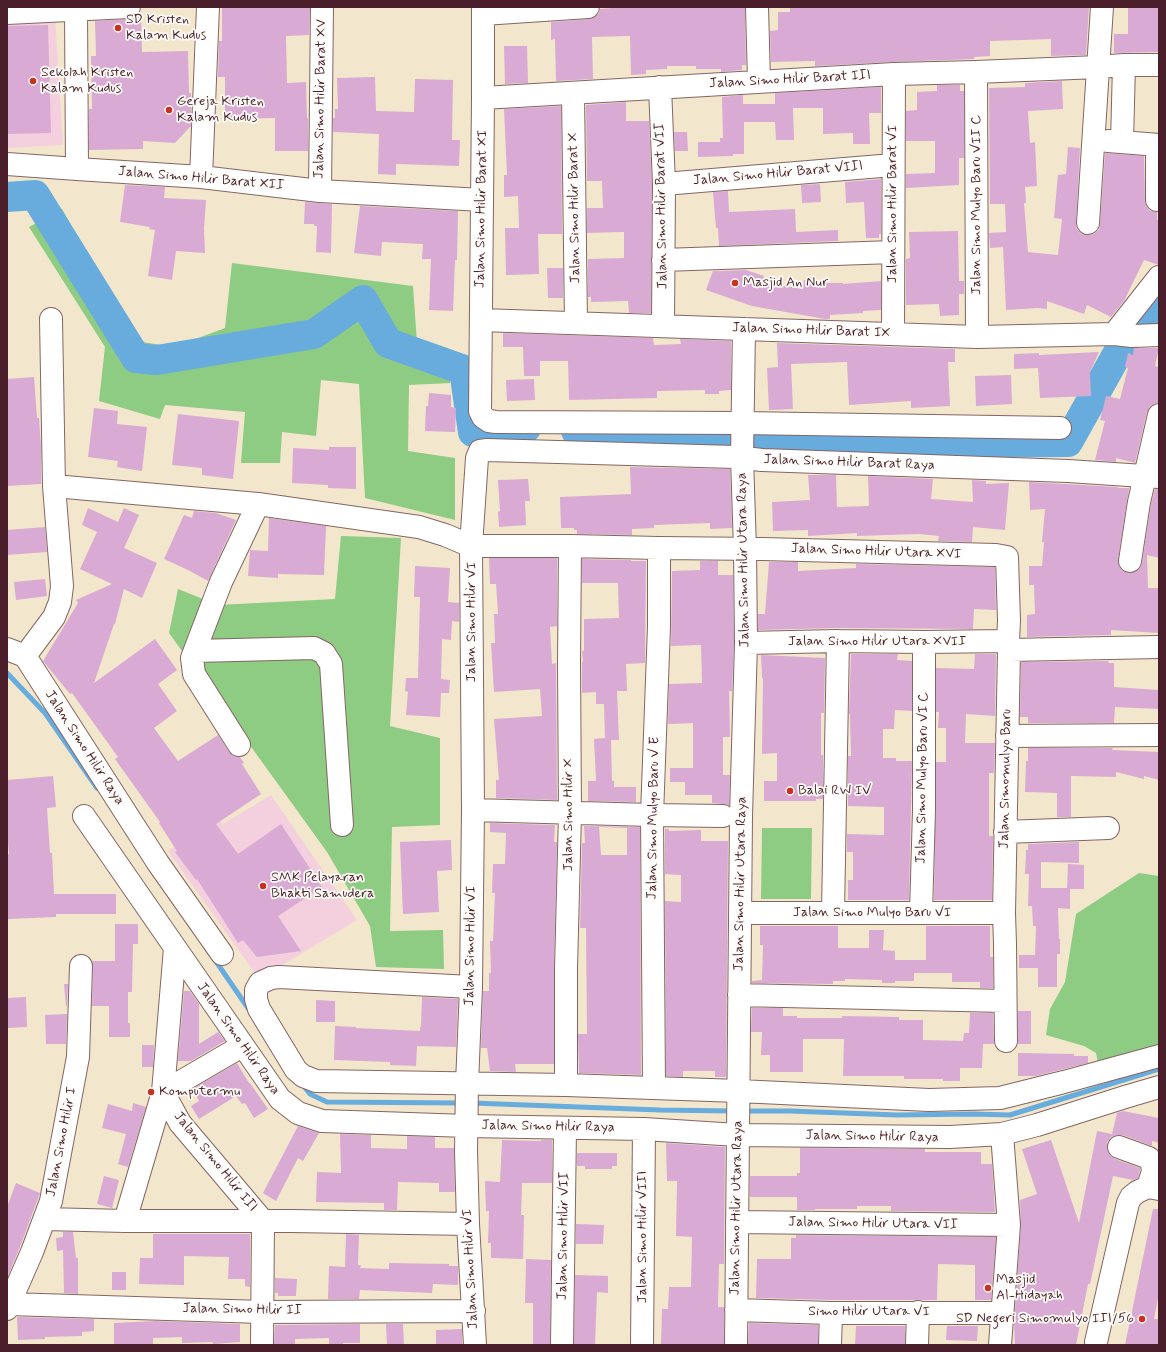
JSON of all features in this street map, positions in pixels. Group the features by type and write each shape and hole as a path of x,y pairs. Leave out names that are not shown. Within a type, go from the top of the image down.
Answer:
{"street":[{"path":"7,13 129,7"},
{"path":"201,177 208,7"},
{"name":"Jalan Simo Hilir Barat XV","path":"320,191 322,7"},
{"path":"483,10 588,7"},
{"path":"757,7 760,81"},
{"path":"1088,224 1102,7"},
{"path":"76,10 77,169"},
{"name":"Jalan Simo Hilir Barat XI","path":"480,411 483,10"},
{"path":"1122,142 1124,65"},
{"name":"Jalan Simo Hilir Barat III","path":"483,98 894,74 1159,65"},
{"name":"Jalan Simo Mulyo Baru VII C","path":"976,72 977,337"},
{"name":"Jalan Simo Hilir Barat VI","path":"893,334 894,74"},
{"name":"Jalan Simo Hilir Barat VII","path":"660,87 664,184 663,326"},
{"name":"Jalan Simo Hilir Barat X","path":"573,93 576,323"},
{"path":"1093,140 1158,145 1157,200"},
{"name":"Jalan Simo Hilir Barat XII","path":"7,164 201,177 320,191 482,200"},
{"name":"Jalan Simo Hilir Barat VIII","path":"664,184 893,165"},
{"path":"663,260 893,252"},
{"path":"1133,335 1159,277"},
{"path":"16,652 54,617 60,602 62,586 54,486 51,319"},
{"name":"Jalan Simo Hilir Barat IX","path":"481,320 977,337 1133,335"},
{"name":"Jalan Simo Hilir Utara Raya","path":"736,1345 741,816 746,643 742,441 744,329"},
{"name":"Jalan Simo Hilir Barat Raya","path":"480,411 483,417 489,421 496,422 742,441 1152,477"},
{"path":"1130,561 1139,502 1152,477 1159,415"},
{"name":"Jalan Simo Hilir Barat Raya","path":"471,546 476,458 480,451 1060,428"},
{"path":"54,486 258,504 419,527 445,535 471,546 745,549"},
{"path":"239,745 194,674 192,658 221,582 258,504"},
{"name":"Jalan Simo Hilir VI","path":"471,546 473,810 471,987 466,1151 468,1224 475,1345"},
{"name":"Jalan Simo Hilir X","path":"566,1085 566,969 570,813 570,546"},
{"name":"Jalan Simo Mulyo Baru V E","path":"654,1088 652,815 659,626 659,548"},
{"name":"Jalan Simo Hilir Utara XVI","path":"745,549 988,555 1007,557"},
{"name":"Jalan Simomulyo Baru","path":"1006,1041 1004,913 1009,621 1007,557"},
{"path":"833,912 838,640"},
{"name":"Jalan Simo Hilir Utara XVII","path":"746,643 838,640 1008,645 1159,647"},
{"name":"Jalan Simo Mulyo Baru VI C","path":"921,913 924,810 924,642"},
{"path":"195,651 314,648 324,654 331,664 342,825"},
{"name":"Jalan Simo Hilir Raya","path":"16,652 158,863 222,954"},
{"path":"1007,736 1159,735"},
{"path":"473,810 723,816"},
{"name":"Jalan Simo Hilir Raya","path":"84,816 280,1099 298,1113 322,1121 467,1105 566,1085 654,1088 738,1114 950,1137 1002,1134 1037,1125 1159,1087"},
{"path":"1005,832 1108,828"},
{"name":"Jalan Simo Mulyo Baru VI","path":"741,913 1004,913"},
{"path":"163,1092 175,948"},
{"name":"Jalan Simo Hilir I","path":"8,1307 45,1219 51,1201 78,1057 81,966"},
{"name":"Jalan Simo Hilir Raya","path":"471,987 279,977 271,978 260,983 256,990 256,999 259,1009 296,1070 304,1076 316,1081 467,1105 565,1128 644,1129 738,1114 929,1100 1000,1098 1159,1056"},
{"path":"739,995 1005,1001"},
{"path":"163,1092 242,1046"},
{"name":"Jalan Simo Hilir III","path":"125,1221 163,1092"},
{"name":"Jalan Simo Hilir III","path":"163,1092 180,1123 263,1221"},
{"name":"Jalan Simo Hilir VII","path":"562,1345 565,1128"},
{"name":"Jalan Simo Hilir VIII","path":"642,1345 644,1129"},
{"path":"1000,1345 1009,1225 1002,1134"},
{"path":"1096,1342 1128,1203 1131,1197 1137,1192 1154,1188 1153,1171 1150,1158 1120,1147"},
{"name":"Jalan Simo Hilir III","path":"45,1219 468,1224"},
{"path":"262,1345 263,1221"},
{"name":"Jalan Simo Hilir Utara VII","path":"737,1222 1009,1225"},
{"name":"Jalan Simo Hilir II","path":"8,1307 262,1312 474,1310"},
{"name":"Simo Hilir Utara VI","path":"736,1310 830,1313 1002,1313"},
{"path":"917,1345 918,1312"},
{"path":"830,1313 830,1345"}],"shaded area":[{"name":"Sekolah Kristen Kalam Kudus","path":"55,15 63,145 7,148 7,17"},
{"name":"SMK Pelayaran Bhakti Samudera","path":"271,795 357,920 259,979 168,851 217,818 223,824"}],"green space":[{"path":"62,209 136,341 174,347 225,328 232,263 413,286 417,343 449,349 450,383 409,385 408,451 455,458 455,520 365,498 359,384 321,380 316,436 282,432 280,463 241,463 245,412 165,405 160,419 99,401 105,347 29,227"},
{"path":"341,536 401,538 390,726 440,738 440,825 392,827 390,931 443,930 444,969 376,967 370,926 327,852 169,633 178,589 218,605 335,599"},
{"path":"762,828 812,828 811,899 761,899"},
{"path":"1139,873 1159,876 1159,1055 1100,1072 1096,1053 1084,1046 1046,1035 1050,1009 1065,982 1076,914"}],"building":[{"path":"222,7 310,7 309,35 286,36 287,83 306,82 308,151 275,151 275,118 225,119 225,77 218,77 219,41 222,41"},
{"path":"612,7 745,7 746,65 742,65 742,70 721,72 721,69 696,69 696,66 667,66 667,69 646,70 646,74 631,75 630,36 592,37 593,79 556,81 555,39 551,40 551,22 589,19 595,17 599,13 600,9"},
{"path":"790,7 1089,7 1086,55 1051,56 1051,39 990,41 990,56 974,57 974,59 815,66 815,61 771,62 770,31 778,30 778,12 790,12"},
{"path":"1128,7 1158,7 1158,52 1114,53 1114,34 1128,34"},
{"path":"140,13 142,52 188,51 189,93 191,93 191,126 175,143 143,141 143,149 89,150 89,109 92,109 91,56 96,56 95,21 130,19 136,17"},
{"name":"Sekolah Kristen Kalam Kudus","path":"48,25 51,133 7,134 7,26"},
{"path":"504,46 527,46 528,83 505,84"},
{"path":"375,77 376,111 414,112 415,79 453,80 452,140 460,140 459,166 396,164 396,175 378,174 379,134 333,132 333,118 335,118 335,109 338,109 337,78"},
{"path":"1062,81 1063,109 1028,111 1030,143 1035,142 1037,186 1025,187 1026,203 1024,203 1028,252 1058,255 1062,219 1054,218 1058,175 1066,174 1068,147 1080,148 1076,223 1077,229 1081,234 1087,235 1094,234 1099,230 1105,153 1144,156 1146,206 1150,211 1157,212 1157,220 1159,220 1159,265 1144,260 1124,301 1111,317 1087,305 1084,314 1047,301 1047,309 1038,308 1006,310 1003,247 990,248 989,233 1006,232 1005,204 990,204 989,88 1025,87 1025,83"},
{"path":"937,85 960,85 960,91 964,91 964,158 959,158 959,185 906,188 906,174 935,173 935,141 906,141 906,111 917,110 917,92 937,91"},
{"path":"881,87 881,113 869,113 870,144 853,144 853,133 823,134 823,108 793,108 794,140 776,140 775,122 744,122 744,154 733,154 733,156 698,157 698,142 720,142 720,138 723,138 722,97 743,95 743,104 775,104 775,93"},
{"path":"626,102 626,121 649,121 652,184 651,313 629,313 628,301 591,302 591,297 588,297 588,259 624,258 624,232 587,233 587,208 603,208 602,181 587,181 586,105"},
{"path":"561,106 562,234 538,234 539,274 506,275 505,228 519,228 518,196 504,197 504,175 507,175 504,109"},
{"path":"674,132 687,132 688,151 675,151"},
{"path":"881,179 881,234 879,234 879,238 866,238 864,202 846,203 845,182"},
{"path":"820,184 821,202 802,203 801,185"},
{"path":"125,185 165,187 164,198 206,200 204,229 205,253 176,251 172,280 148,276 155,230 149,229 150,227 120,222"},
{"path":"728,191 729,212 795,209 796,232 838,230 838,241 719,246 713,192"},
{"path":"305,202 332,204 331,253 316,252 317,226 314,226 314,224 304,224"},
{"path":"360,206 458,211 457,260 455,260 453,311 429,310 431,259 422,259 423,244 382,242 381,256 354,253"},
{"path":"958,231 959,281 964,281 964,294 959,294 959,315 940,316 939,304 906,305 906,259 910,258 909,232"},
{"path":"547,268 563,268 563,298 548,298"},
{"path":"746,270 764,276 762,282 803,289 804,280 843,284 881,281 881,310 863,311 863,313 830,315 830,319 825,319 752,306 706,290 713,271"},
{"path":"503,333 653,338 654,345 681,344 680,339 731,341 731,390 719,391 719,394 705,394 705,390 657,391 657,398 569,400 568,361 540,361 540,376 524,376 523,347 503,347"},
{"path":"777,343 955,349 955,362 948,362 950,406 911,408 911,401 849,405 847,362 791,364 793,409 769,410 767,368 778,367"},
{"path":"1134,348 1159,348 1155,366 1159,367 1159,403 1155,403 1150,406 1147,412 1135,463 1116,458 1116,462 1095,460 1105,421 1100,420 1106,396 1120,399 1128,368 1125,367 1128,353 1133,355"},
{"path":"1099,352 1090,372 1091,396 1040,398 1038,368 1014,369 1014,354 1039,353 1039,355"},
{"path":"1011,375 1012,404 976,406 975,376"},
{"path":"34,377 41,446 41,484 7,486 7,379"},
{"path":"534,379 535,400 507,401 506,380"},
{"path":"429,393 451,395 451,407 456,408 455,432 425,431 426,406 428,406"},
{"path":"94,408 118,411 117,424 147,427 142,471 117,467 118,461 88,457"},
{"path":"178,414 239,421 233,479 202,475 202,468 172,465"},
{"path":"329,447 356,447 356,489 328,488 328,485 292,483 293,448 329,450"},
{"path":"630,467 730,469 732,528 710,529 710,523 654,525 654,528 632,529 632,535 577,534 577,530 574,530 574,528 561,528 560,497 631,494"},
{"path":"808,475 836,475 837,507 869,506 868,476 933,479 931,499 973,502 972,480 986,481 986,484 1009,483 1005,530 973,527 972,542 938,541 939,536 919,534 857,536 857,533 808,536 808,530 773,531 772,502 810,500"},
{"path":"528,479 530,501 525,501 526,525 499,527 498,512 500,511 498,480"},
{"path":"1029,482 1129,488 1118,560 1119,566 1122,570 1129,573 1135,572 1140,568 1142,563 1151,504 1155,489 1159,489 1159,558 1147,555 1148,588 1159,588 1159,633 1111,630 1111,635 1027,637 1027,615 1035,614 1034,585 1029,585 1029,566 1042,566 1044,542 1042,542 1045,509 1030,510"},
{"path":"88,508 118,522 124,508 139,515 124,548 157,563 142,598 124,589 115,624 94,683 155,639 177,670 158,684 177,711 154,728 178,761 218,735 229,752 234,756 240,757 244,763 242,764 261,794 216,824 238,854 281,824 322,887 278,916 301,951 257,957 243,940 238,943 197,879 196,880 175,852 177,851 159,823 160,822 115,759 118,757 72,693 70,694 43,661 78,603 76,600 112,584 80,569 97,532 82,525"},
{"path":"194,511 216,513 236,520 208,581 164,559 184,515 192,518"},
{"path":"269,518 326,526 324,575 278,574 278,578 248,576 250,550 268,551"},
{"path":"45,527 47,552 7,555 7,530"},
{"path":"489,558 557,558 557,626 550,627 552,664 556,663 557,800 496,798 496,780 499,780 494,719 542,716 540,689 494,692 491,643 495,643 494,614 498,614 496,584 490,584"},
{"path":"582,559 646,561 645,663 626,664 627,691 617,691 619,740 611,740 612,781 614,781 614,787 636,787 636,802 588,801 588,781 596,781 594,739 605,738 604,704 596,704 596,692 582,693 584,619 619,618 618,583 582,583"},
{"path":"700,561 718,561 718,575 733,575 734,643 732,691 729,691 730,737 723,737 723,775 730,775 729,805 712,803 712,795 685,795 685,782 670,782 670,768 693,768 693,723 668,724 669,684 702,683 701,645 671,646 672,571 700,570"},
{"path":"769,562 798,562 798,571 856,568 856,564 995,567 996,610 974,609 973,629 838,628 758,630 758,614 765,614"},
{"path":"415,566 450,568 448,602 459,603 459,622 452,621 451,640 442,639 441,679 450,680 449,693 441,693 440,717 406,715 408,692 405,691 406,678 418,678 420,597 414,597"},
{"path":"45,579 47,596 16,600 14,582"},
{"path":"851,654 898,654 897,660 912,661 912,711 895,710 894,729 883,729 883,758 896,758 896,761 912,761 909,900 848,900 848,880 853,880 853,852 847,852 847,834 884,835 884,807 848,806 848,756 851,756 849,714"},
{"path":"975,654 996,654 995,716 966,714 965,743 995,743 994,773 989,773 989,836 993,836 992,900 934,900 936,762 946,762 946,728 938,728 939,712 936,712 936,668 974,669"},
{"path":"761,655 825,658 824,713 821,713 823,799 816,799 816,801 764,801 764,781 777,781 777,753 762,754 763,678"},
{"path":"1109,661 1108,663 1114,663 1114,687 1159,690 1159,709 1115,707 1114,723 1028,723 1028,717 1020,717 1021,662"},
{"path":"1028,748 1113,748 1112,750 1159,752 1159,780 1144,776 1144,779 1116,772 1116,777 1071,776 1071,817 1057,817 1057,793 1025,792"},
{"path":"53,776 56,807 47,808 50,853 52,853 54,894 116,894 116,914 56,914 56,917 7,919 7,855 9,854 7,831 7,780"},
{"path":"490,823 555,825 554,842 557,842 554,969 554,1064 515,1064 516,1072 490,1071 487,1048 481,1048 483,991 489,991 489,973 491,973 490,941 493,941 495,893 492,893 493,864 505,864 506,833 490,832"},
{"path":"584,826 640,827 641,1075 579,1073 578,1034 587,1034 586,928 580,928 582,843 585,843","holes":["599,827 627,828 627,855 601,855"]},
{"path":"665,829 669,829 669,831 701,830 701,841 728,841 726,1077 715,1077 715,1071 683,1071 683,1077 666,1076 665,901 681,902 681,875 665,874"},
{"path":"451,840 452,870 437,871 439,912 403,914 400,842"},
{"path":"1079,842 1079,863 1041,862 1041,888 1067,888 1068,864 1084,865 1084,889 1070,889 1070,909 1058,908 1060,954 1057,954 1057,987 1038,987 1038,968 1019,968 1019,955 1035,955 1036,926 1033,926 1032,906 1028,906 1029,874 1025,874 1026,850 1028,850 1028,844"},
{"path":"115,924 138,924 138,944 133,944 132,992 128,992 128,1023 130,1023 130,1037 109,1037 109,1006 92,1006 92,961 115,961"},
{"path":"760,926 838,926 838,948 869,948 869,930 884,930 883,950 895,951 895,960 926,960 926,926 990,926 990,957 993,957 993,988 980,988 980,982 952,982 952,973 914,973 914,981 895,981 895,983 882,983 882,980 845,979 845,981 833,981 833,984 752,983 752,981 762,980 763,945 760,945"},
{"path":"64,984 68,984 67,1006 66,1006"},
{"path":"184,991 190,991 199,1004 199,1044 218,1032 225,1041 191,1061 178,1061"},
{"path":"26,997 27,1027 7,1028 7,998"},
{"path":"422,997 458,999 456,1047 417,1046 416,1066 390,1065 390,1062 334,1060 335,1026 420,1031"},
{"path":"316,1000 335,1001 335,1022 316,1022"},
{"path":"752,1008 783,1008 783,1016 797,1016 797,1018 842,1018 842,1016 899,1017 899,1020 923,1020 923,1040 963,1041 964,1033 969,1033 970,1013 993,1013 994,1044 983,1044 982,1068 960,1068 960,1081 943,1081 943,1079 904,1079 904,1076 843,1076 844,1039 803,1039 803,1072 770,1072 770,1055 761,1055 762,1032 751,1032"},
{"path":"1018,1011 1031,1011 1031,1044 1018,1044"},
{"path":"67,1014 66,1044 46,1044 45,1015"},
{"path":"142,1045 154,1045 153,1067 142,1067"},
{"path":"1018,1053 1074,1054 1074,1056 1088,1056 1088,1063 1036,1076 1018,1076"},
{"path":"237,1063 249,1083 268,1109 254,1118 245,1103 242,1104 236,1096 199,1119 191,1106 199,1101 192,1089"},
{"path":"133,1103 146,1107 128,1167 118,1164 126,1134 102,1128 108,1104 132,1111"},
{"path":"1123,1111 1159,1118 1159,1143 1152,1141 1152,1146 1123,1135 1111,1137 1107,1142 1107,1150 1110,1155 1115,1159 1140,1168 1140,1170 1138,1178 1133,1180 1113,1176 1090,1284 1088,1284 1076,1345 1015,1345 1014,1323 1021,1226 1020,1200 1037,1194 1022,1149 1051,1140 1079,1223 1097,1131 1112,1134 1117,1113"},
{"path":"298,1126 319,1133 303,1161 298,1158 276,1201 263,1193"},
{"path":"340,1134 371,1135 371,1148 407,1149 407,1136 435,1137 435,1148 454,1148 455,1192 439,1192 439,1183 398,1182 397,1210 384,1210 384,1203 316,1202 317,1172 341,1173"},
{"path":"502,1140 552,1140 552,1183 522,1183 521,1215 524,1215 523,1259 491,1258 491,1243 488,1243 489,1211 486,1211 485,1181 500,1182"},
{"path":"666,1143 725,1147 724,1264 719,1264 718,1307 724,1307 724,1345 661,1345 662,1309 668,1309 669,1287 691,1287 692,1237 676,1236 677,1181 667,1181"},
{"path":"800,1148 925,1149 925,1152 981,1152 981,1164 992,1164 995,1212 891,1211 891,1206 857,1206 857,1209 797,1210 797,1197 750,1197 750,1176 797,1176 797,1173 800,1173"},
{"path":"577,1153 617,1153 617,1166 612,1166 612,1169 585,1169 585,1166 577,1166"},
{"path":"104,1176 119,1180 112,1208 97,1204"},
{"path":"16,1183 40,1193 7,1278 7,1207"},
{"name":"SD Negeri Simomulyo III/56","path":"1153,1209 1159,1209 1159,1293 1154,1319 1159,1319 1159,1345 1125,1345"},
{"path":"576,1224 604,1225 603,1244 576,1244"},
{"path":"63,1232 73,1232 76,1258 78,1258 78,1294 64,1293 63,1250 57,1251 56,1238 63,1237"},
{"path":"153,1234 250,1234 250,1287 245,1286 245,1279 228,1279 229,1257 184,1256 184,1285 139,1284 140,1258 153,1258"},
{"path":"346,1234 359,1235 358,1265 361,1265 360,1268 389,1269 389,1263 449,1264 449,1266 458,1266 458,1285 433,1284 432,1293 360,1290 359,1299 328,1299 329,1266 345,1267"},
{"path":"796,1235 996,1237 991,1300 975,1300 975,1265 938,1264 937,1300 756,1298 757,1259 791,1259 791,1238 796,1238"},
{"path":"526,1259 551,1260 550,1345 533,1345 533,1303 525,1303"},
{"path":"112,1272 126,1272 126,1290 112,1290"},
{"path":"575,1275 608,1276 608,1293 597,1292 595,1345 574,1345"},
{"path":"275,1278 297,1279 296,1296 278,1296 278,1293 275,1293"},
{"path":"17,1317 94,1319 94,1331 82,1332 82,1336 45,1337 45,1339 18,1340"},
{"path":"156,1321 240,1324 240,1342 213,1344 213,1342 182,1343 182,1337 153,1338 153,1345 114,1345 114,1323"},
{"path":"749,1323 818,1325 818,1345 748,1345"},
{"path":"360,1324 360,1343 329,1345 329,1338 295,1339 295,1345 274,1345 275,1325"},
{"path":"386,1324 403,1324 404,1345 387,1345"},
{"path":"856,1326 905,1326 905,1345 855,1345"},
{"path":"947,1326 978,1326 977,1341 946,1340"},
{"path":"462,1329 462,1345 436,1345 436,1330"}],"waterway":[{"path":"7,197 35,195 136,358 157,360 314,334 363,300 388,343 464,370 473,432 526,428"},
{"path":"576,431 821,444 1068,442 1130,333 1159,298"},
{"path":"7,673 45,713 97,788"},
{"path":"215,960 250,1011"},
{"path":"743,1111 790,1111 897,1115 1010,1115 1159,1069"},
{"path":"302,1084 310,1094 327,1102 462,1103"},
{"path":"472,1103 660,1110 733,1111"}],"place":[{"name":"SD Kristen Kalam Kudus","path":"118,28"},
{"name":"Sekolah Kristen Kalam Kudus","path":"33,81"},
{"name":"Gereja Kristen Kalam Kudus","path":"169,110"},
{"name":"Masjid An Nur","path":"735,283"},
{"name":"Balai RW IV","path":"790,791"},
{"name":"SMK Pelayaran Bhakti Samudera","path":"263,886"},
{"name":"Komputermu","path":"151,1092"},
{"name":"Masjid Al-Hidayah","path":"988,1288"},
{"name":"SD Negeri Simomulyo III/56","path":"1142,1319"}]}
